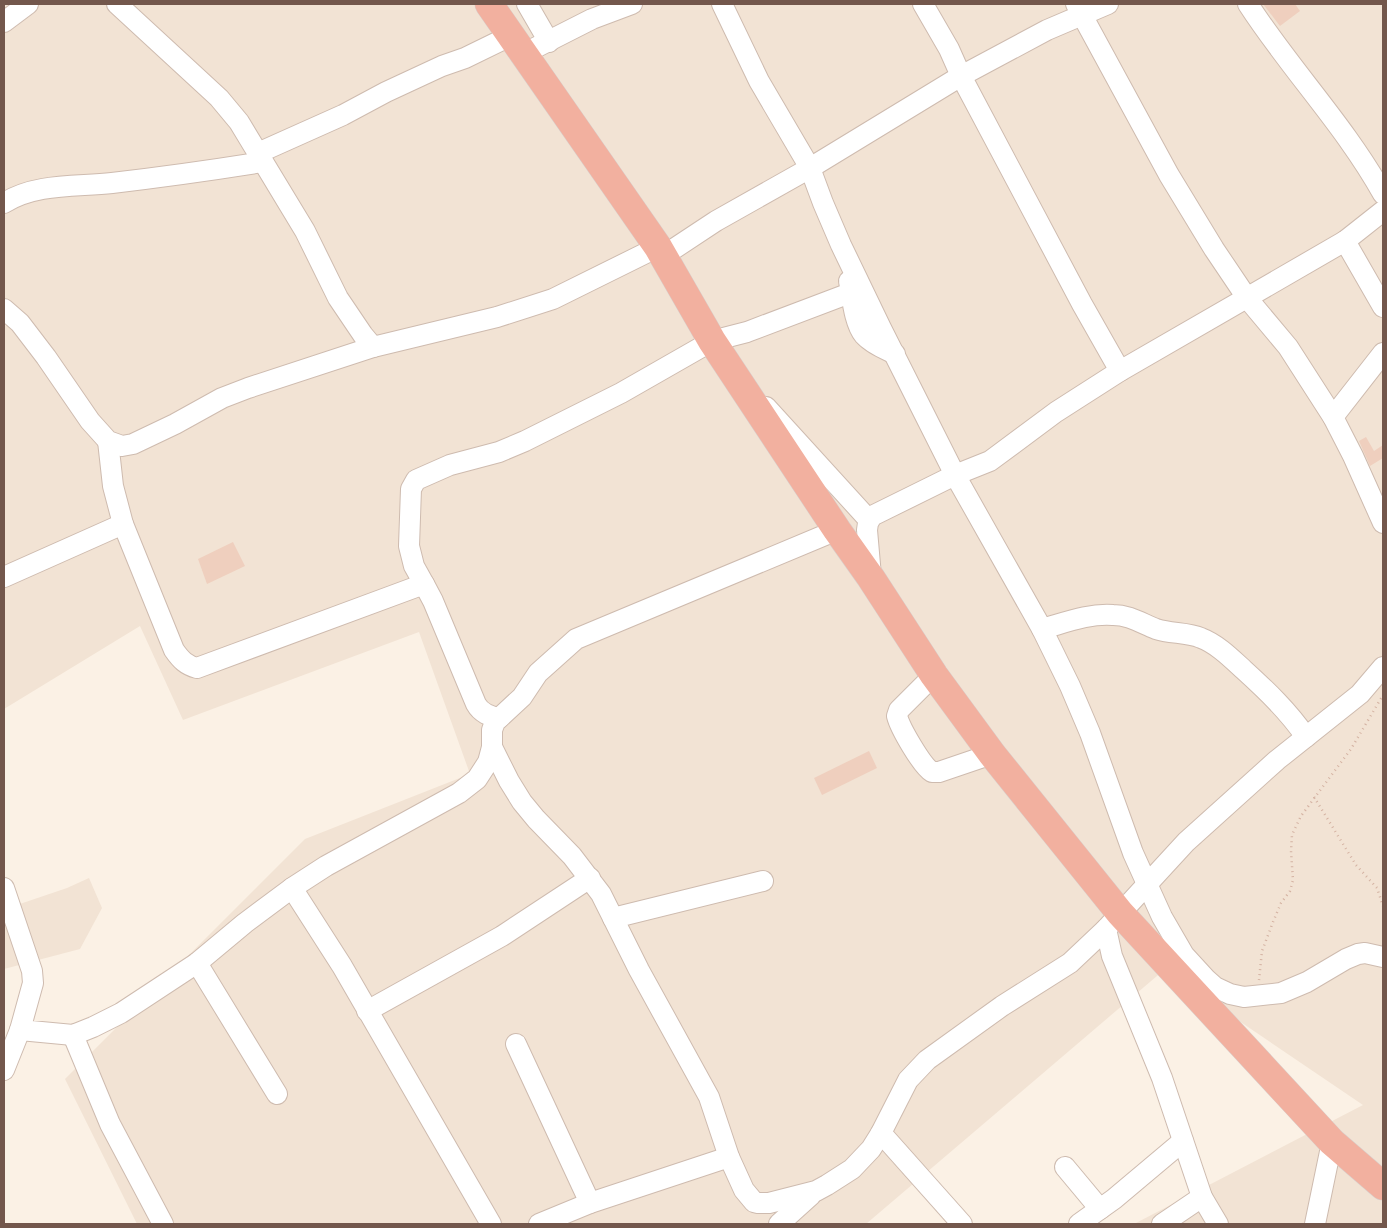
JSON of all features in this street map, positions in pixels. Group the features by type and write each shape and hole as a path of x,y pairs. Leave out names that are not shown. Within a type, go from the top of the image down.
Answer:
{"highway":[{"path":"489,4 661,251 712,341 934,675 1113,921 1332,1142 1383,1186"}],"street":[{"path":"4,22 28,4"},
{"path":"117,4 219,98 239,122 305,230 338,298 363,336 373,347"},
{"path":"527,4 549,42"},
{"path":"4,202 34,191 165,177 261,158 386,92 442,66 516,45 549,42 592,19 632,4"},
{"path":"722,4 759,81 810,168 841,245 955,475 1042,629 1070,686 1090,733 1133,853 1171,934 1184,955 1206,979 1230,994 1244,997 1281,993 1307,982 1358,954 1383,957"},
{"path":"923,4 949,49 960,76 1082,304 1120,371"},
{"path":"4,309 20,323 90,421 108,441 122,446 133,444 175,424 222,398 373,347 497,317 538,304 661,251 810,168 960,76 1039,34 1079,9 1108,4"},
{"path":"1248,4 1287,60 1371,172 1383,194"},
{"path":"1079,9 1169,174 1214,249 1247,298 1288,347 1333,417 1383,523"},
{"path":"871,578 867,538 869,520 877,513 955,475 990,461 1056,412 1120,371 1345,241 1383,211"},
{"path":"1345,241 1383,307"},
{"path":"841,245 859,328 874,343 895,354"},
{"path":"498,718 480,711 476,704 433,600 412,561 408,546 411,489 416,480 450,465 500,452 525,441 621,393 712,341 747,332 850,293"},
{"path":"1333,417 1383,353"},
{"path":"740,384 768,409 869,520"},
{"path":"108,441 113,486 123,524 174,650 182,661 189,666 197,668 424,584"},
{"path":"4,577 123,524"},
{"path":"20,1030 73,1035 121,1013 197,963 245,923 292,888 326,866 459,793 481,774 488,762 492,747 492,730 498,718 522,697 538,674 576,639 837,530"},
{"path":"1042,629 1088,617 1111,614 1135,619 1157,629 1194,635 1204,639 1229,656 1278,701 1292,716 1306,737"},
{"path":"492,747 522,802 572,856 601,894 639,970 709,1097 729,1157 744,1190 751,1200 756,1203 782,1201 816,1191 852,1169 871,1149 908,1080 927,1060 1002,1006 1070,963 1113,921 1186,842 1277,760 1360,694 1383,667"},
{"path":"934,675 899,710 897,716 901,727 926,767 932,772 939,772 992,754"},
{"path":"367,1011 502,936 590,878"},
{"path":"613,918 763,881"},
{"path":"4,888 28,959 33,983 20,1030 4,1070"},
{"path":"292,888 342,966 491,1224"},
{"path":"1113,921 1112,956 1162,1078 1202,1197 1218,1224"},
{"path":"197,963 277,1094"},
{"path":"73,1035 110,1124 162,1224"},
{"path":"516,1044 590,1204"},
{"path":"881,1133 962,1224"},
{"path":"1079,1224 1183,1141"},
{"path":"1315,1224 1332,1142"},
{"path":"539,1224 590,1204 729,1157"},
{"path":"1065,1167 1100,1209"},
{"path":"779,1224 816,1191"},
{"path":"1162,1224 1202,1197"}],"path":[{"path":"1257,996 1262,951 1272,922 1281,903 1290,891 1293,880 1292,835 1301,816 1314,797 1351,749 1383,694"},
{"path":"1314,797 1356,865 1377,888 1383,906"}],"shaded area":[{"path":"4,4 1383,4 1383,1224 1134,1224 1363,1105 1164,970 866,1224 137,1224 65,1079 305,839 470,774 419,632 183,720 140,626 4,709"},
{"path":"89,878 102,908 80,949 4,969 4,888 8,908 67,888"}],"building":[{"path":"1263,4 1295,4 1300,11 1280,26"},
{"path":"1366,437 1374,451 1383,445 1383,458 1370,466 1359,441"},
{"path":"233,542 245,566 207,584 198,559"},
{"path":"869,751 877,768 822,795 814,778"}]}
